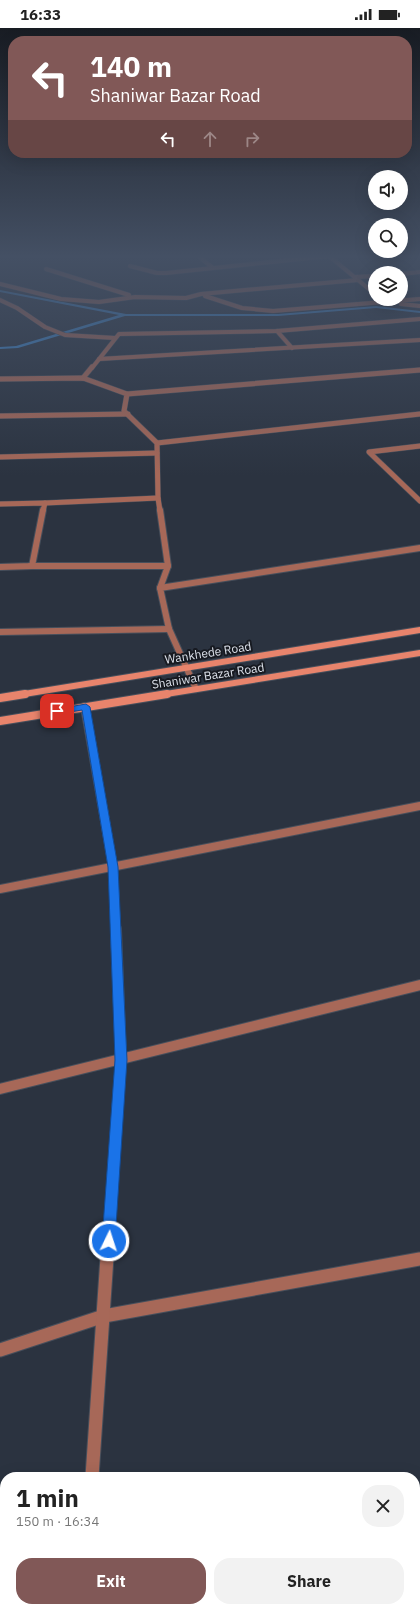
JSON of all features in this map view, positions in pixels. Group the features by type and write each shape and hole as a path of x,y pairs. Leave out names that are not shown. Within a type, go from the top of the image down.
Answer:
{"main road":[{"name":"Wankhede Road","path":"0,698 420,630"},
{"name":"Shaniwar Bazar Road","path":"0,721 420,652"}],"street":[{"path":"50,329 65,335 115,338"},
{"path":"83,378 119,334 277,331 302,329"},
{"path":"277,331 292,348"},
{"path":"99,358 420,340"},
{"path":"0,379 83,378 127,394 420,370"},
{"path":"127,394 124,411 157,443 158,498 168,566 160,588 169,629 196,689"},
{"path":"0,416 128,414"},
{"path":"157,443 420,414"},
{"path":"420,446 369,452 420,502"},
{"path":"0,457 157,453"},
{"path":"0,504 158,498"},
{"path":"30,566 32,566 45,503"},
{"path":"160,588 420,548"},
{"path":"0,567 168,566"},
{"path":"0,632 169,629"},
{"path":"86,707 113,867 121,1060 92,1472"},
{"path":"0,889 420,806"},
{"path":"0,1089 420,985"},
{"path":"0,1350 104,1316 420,1259"}],"waterway":[{"path":"0,348 16,347 77,329"}],"route":[{"path":"57,711 86,707 113,867 121,1060 109,1241"}]}
